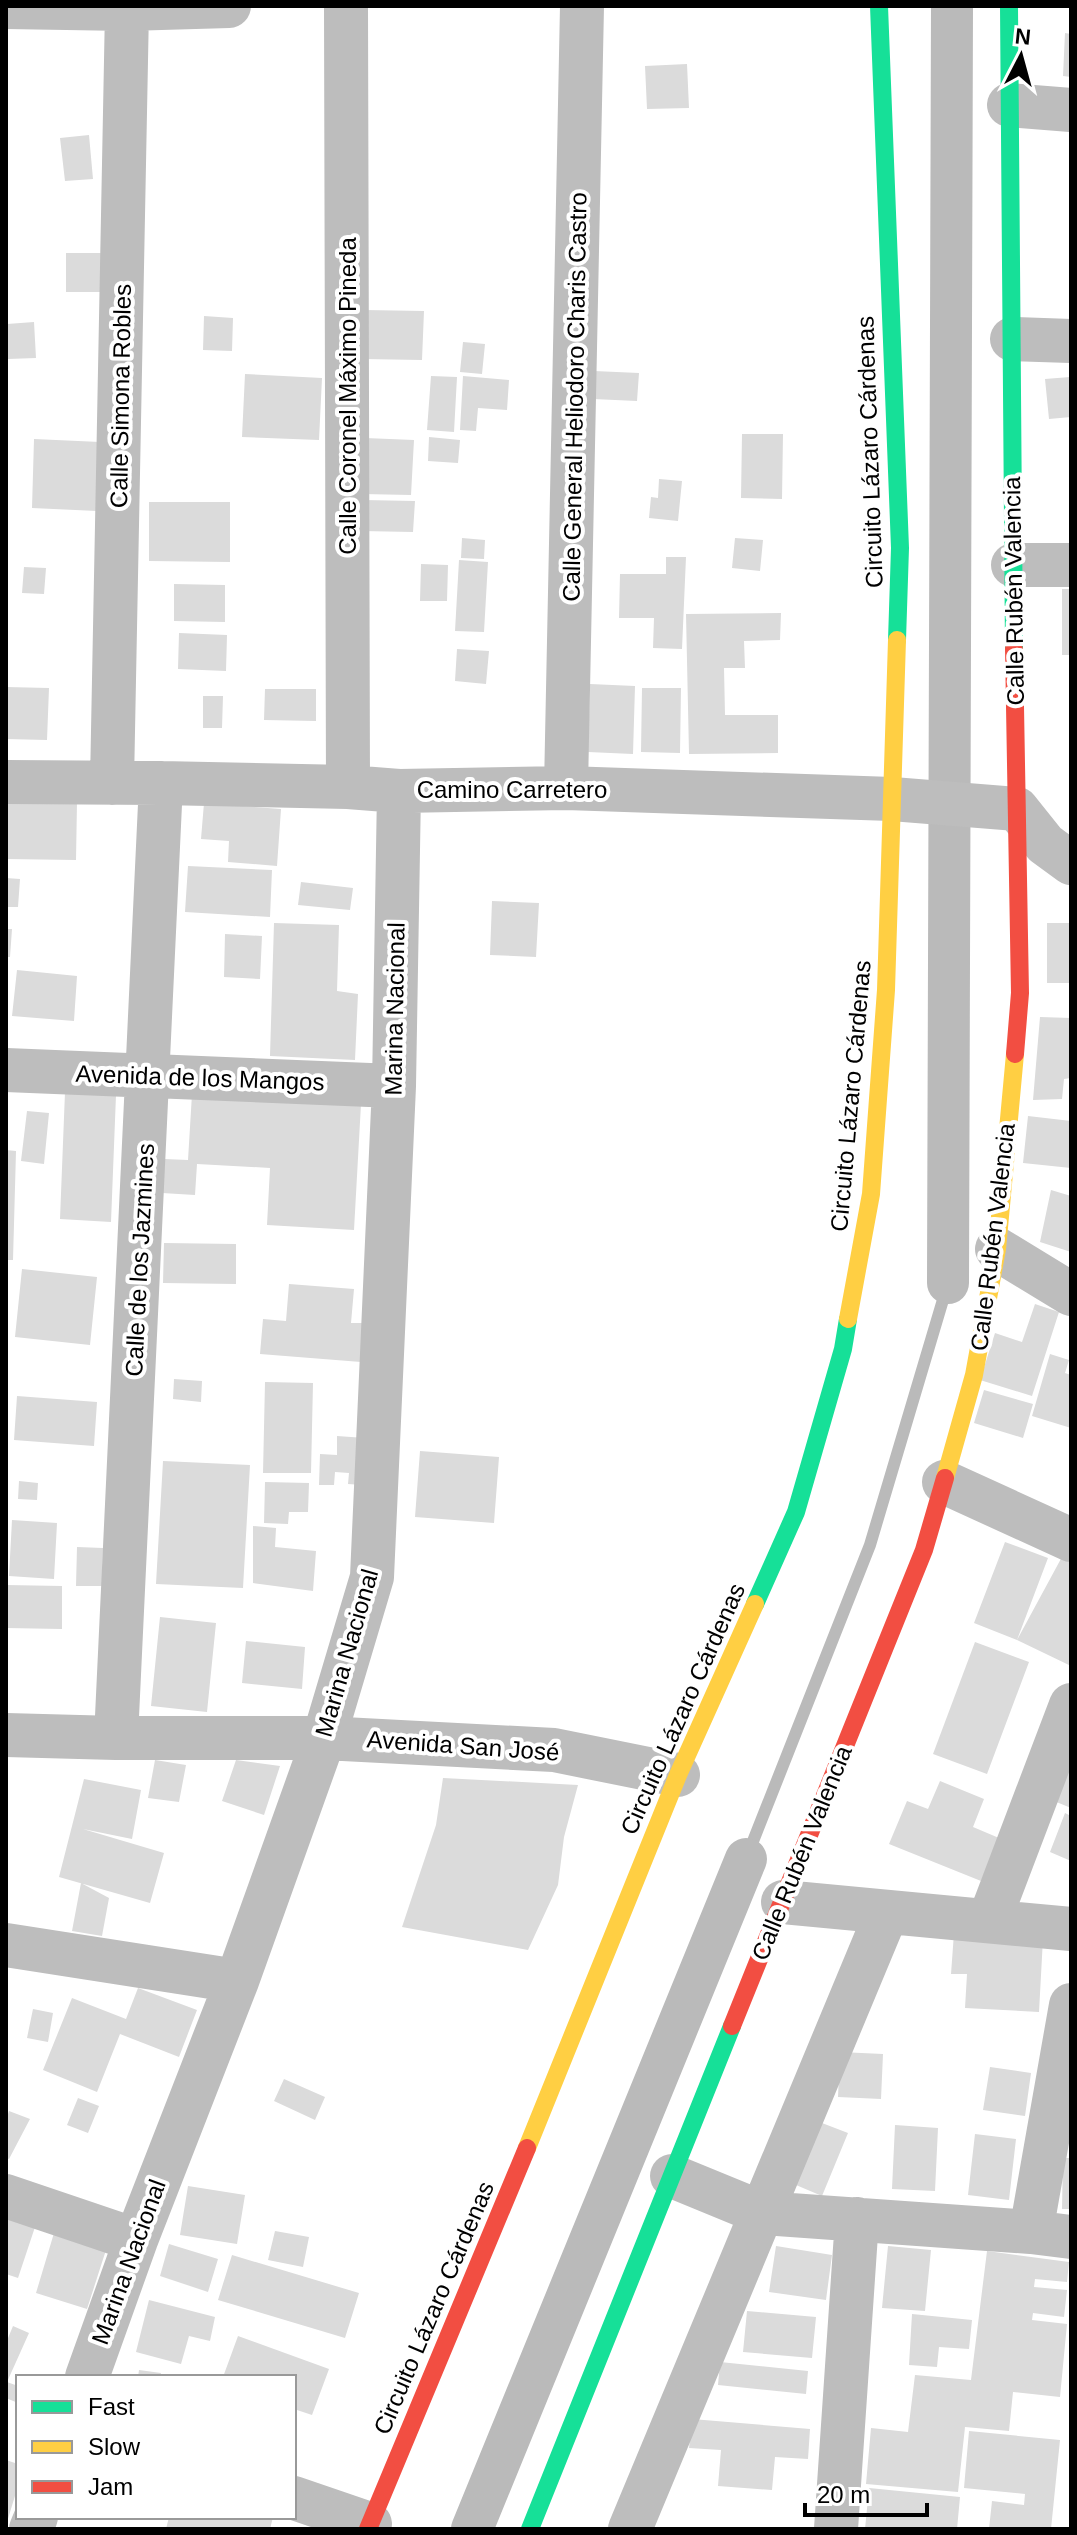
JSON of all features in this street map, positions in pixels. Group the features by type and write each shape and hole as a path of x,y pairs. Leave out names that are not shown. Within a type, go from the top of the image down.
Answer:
{"street":[{"path":"6,7 127,9 229,6"},
{"name":"Calle Coronel Máximo Pineda","path":"346,6 348,787"},
{"name":"Calle General Heliodoro Charis Castro","path":"566,788 582,6"},
{"name":"Circuito Lázaro Cárdenas","path":"369,2526 481,2261 678,1775 796,1512 843,1349 871,1194 902,800 900,548 879,6"},
{"name":"Calle Rubén Valencia","path":"530,2529 924,1550 974,1375 997,1249 1020,993 1008,808 1013,565 1009,6"},
{"name":"Calle Simona Robles","path":"112,783 127,9"},
{"path":"1009,105 1071,110"},
{"path":"1012,339 1071,341"},
{"path":"1013,565 1071,565"},
{"name":"Camino Carretero","path":"6,782 348,787 399,791 566,788 902,800 1008,808"},
{"name":"Calle de los Jazmines","path":"116,1738 161,783"},
{"name":"Marina Nacional","path":"88,2375 136,2240 237,1981 324,1738 372,1577 394,1086 399,791"},
{"path":"1008,808 1045,844 1071,863"},
{"name":"Avenida de los Mangos","path":"6,1070 394,1086"},
{"path":"997,1249 1071,1294"},
{"path":"944,1482 1071,1540"},
{"path":"989,1921 1071,1705"},
{"name":"Avenida San José","path":"6,1735 324,1738 554,1750 678,1775"},
{"path":"783,1902 1071,1929"},
{"path":"630,2529 887,1912"},
{"path":"6,1945 237,1981"},
{"path":"672,2176 762,2213 1051,2234 1071,2005"},
{"path":"6,2196 136,2240"},
{"path":"836,2529 857,2219"},
{"path":"296,2499 369,2526"}],"building":[{"path":"1065,33 1071,34 1071,77 1063,76"},
{"path":"687,64 689,108 647,109 645,66"},
{"path":"89,135 93,179 65,181 60,138"},
{"path":"66,253 101,253 101,292 66,292"},
{"path":"364,310 424,311 422,360 363,359"},
{"path":"204,316 233,318 232,351 203,350"},
{"path":"34,322 36,358 8,359 7,324"},
{"path":"463,342 485,344 482,374 460,372"},
{"path":"594,371 639,373 637,401 593,399"},
{"path":"245,374 322,378 319,440 242,437"},
{"path":"431,376 457,377 454,432 427,430"},
{"path":"463,376 509,380 507,410 478,408 476,431 460,430"},
{"path":"1070,377 1071,417 1049,419 1045,379"},
{"path":"742,434 783,434 782,499 741,498"},
{"path":"429,437 460,440 458,463 428,461"},
{"path":"365,438 414,440 411,495 362,494"},
{"path":"34,439 100,442 97,511 32,508"},
{"path":"659,479 682,481 678,521 649,518 651,497 658,498"},
{"path":"363,500 415,501 413,532 361,531"},
{"path":"149,502 230,502 230,562 149,561"},
{"path":"462,538 485,540 484,559 461,558"},
{"path":"735,538 763,540 760,571 732,568"},
{"path":"666,557 686,557 682,649 653,648 654,618 619,618 620,574 666,574"},
{"path":"459,560 488,562 484,632 455,631"},
{"path":"421,564 448,565 447,601 420,601"},
{"path":"24,567 46,568 44,594 22,593"},
{"path":"174,584 225,585 225,622 174,621"},
{"path":"1062,589 1071,589 1071,655 1062,655"},
{"path":"781,613 780,640 744,641 745,668 724,668 725,715 778,715 778,753 689,754 686,614"},
{"path":"179,633 227,635 226,671 178,669"},
{"path":"457,649 489,651 486,684 455,681"},
{"path":"590,684 635,686 633,754 588,752"},
{"path":"6,687 49,688 47,740 6,739"},
{"path":"642,688 681,688 680,753 641,752"},
{"path":"265,689 316,689 316,721 264,720"},
{"path":"203,696 223,696 222,728 203,728"},
{"path":"6,801 77,802 76,860 6,859"},
{"path":"204,803 281,809 277,866 228,862 229,841 201,839"},
{"path":"188,866 272,870 270,917 185,912"},
{"path":"6,878 20,879 18,907 6,907"},
{"path":"301,882 353,888 350,910 298,905"},
{"path":"492,901 539,903 536,957 490,955"},
{"path":"274,923 339,925 337,991 358,994 355,1060 270,1056"},
{"path":"1047,923 1071,923 1071,983 1047,983"},
{"path":"6,929 12,929 10,957 6,957"},
{"path":"225,934 262,936 260,979 224,977"},
{"path":"17,970 77,976 74,1021 12,1016"},
{"path":"1040,1017 1071,1018 1071,1078 1064,1079 1062,1099 1033,1100"},
{"path":"65,1092 116,1095 111,1222 60,1219"},
{"path":"192,1094 361,1104 354,1230 267,1225 270,1168 197,1164 195,1195 162,1193 164,1159 188,1160"},
{"path":"27,1111 49,1113 44,1164 21,1161"},
{"path":"1028,1116 1071,1121 1071,1168 1023,1163"},
{"path":"6,1150 16,1151 13,1260 6,1260"},
{"path":"1051,1190 1071,1196 1071,1252 1040,1242"},
{"path":"164,1243 236,1244 236,1284 163,1283"},
{"path":"22,1269 97,1277 90,1345 15,1337"},
{"path":"289,1284 354,1289 351,1323 364,1323 361,1362 260,1354 263,1319 286,1321"},
{"path":"1035,1304 1059,1312 1032,1396 980,1380 995,1333 1022,1342"},
{"path":"1050,1354 1069,1360 1065,1373 1071,1375 1071,1428 1032,1416"},
{"path":"174,1379 202,1381 201,1402 173,1399"},
{"path":"265,1382 313,1383 311,1473 263,1473"},
{"path":"984,1390 1033,1404 1023,1438 974,1423"},
{"path":"17,1396 97,1402 94,1446 14,1440"},
{"path":"337,1436 365,1438 362,1485 348,1484 349,1473 335,1472 334,1485 319,1485 320,1454 337,1455"},
{"path":"420,1451 499,1457 494,1523 415,1517"},
{"path":"163,1461 250,1465 243,1588 156,1584"},
{"path":"19,1481 38,1483 37,1500 18,1499"},
{"path":"265,1482 309,1483 308,1512 289,1512 288,1524 264,1523"},
{"path":"12,1520 57,1523 54,1579 9,1576"},
{"path":"253,1526 276,1528 275,1547 316,1551 313,1591 253,1583"},
{"path":"1005,1542 1048,1558 1017,1640 974,1623"},
{"path":"77,1547 103,1548 102,1586 76,1586"},
{"path":"1063,1555 1071,1558 1071,1666 1017,1640"},
{"path":"6,1585 62,1586 62,1629 6,1628"},
{"path":"160,1617 216,1623 207,1712 151,1706"},
{"path":"246,1641 305,1647 302,1689 242,1683"},
{"path":"975,1642 1029,1662 987,1774 933,1754"},
{"path":"155,1760 186,1765 179,1802 148,1798"},
{"path":"236,1760 280,1766 264,1815 222,1801"},
{"path":"1071,1762 1071,1808 1054,1801"},
{"path":"443,1778 578,1785 564,1837 558,1885 528,1950 402,1927 436,1825"},
{"path":"84,1779 141,1790 132,1839 83,1829 164,1853 150,1903 59,1877"},
{"path":"940,1781 984,1799 973,1827 999,1838 981,1881 889,1844 907,1801 928,1809"},
{"path":"1065,1813 1071,1816 1071,1861 1050,1852"},
{"path":"81,1883 109,1898 102,1936 72,1931"},
{"path":"954,1933 1043,1938 1039,2012 965,2008 967,1974 951,1974"},
{"path":"138,1988 197,2010 179,2057 120,2034 97,2092 43,2070 72,1998 126,2019"},
{"path":"33,2009 53,2013 48,2042 27,2038"},
{"path":"840,2052 883,2054 881,2099 838,2097"},
{"path":"990,2067 1031,2073 1025,2116 983,2110"},
{"path":"284,2079 325,2097 315,2120 274,2101"},
{"path":"78,2098 99,2106 88,2133 67,2125"},
{"path":"9,2111 30,2119 9,2159 6,2158 6,2120"},
{"path":"822,2123 848,2133 822,2196 796,2185"},
{"path":"895,2125 938,2128 935,2191 892,2189"},
{"path":"975,2134 1016,2139 1009,2200 968,2195"},
{"path":"1063,2158 1071,2158 1071,2209 1062,2209"},
{"path":"188,2186 245,2195 237,2244 180,2235"},
{"path":"6,2214 36,2224 18,2278 6,2274"},
{"path":"275,2231 309,2237 303,2267 268,2260"},
{"path":"54,2233 106,2250 87,2309 36,2293"},
{"path":"169,2244 218,2259 208,2292 160,2276"},
{"path":"776,2246 832,2255 826,2300 769,2292"},
{"path":"888,2246 931,2250 925,2311 882,2308"},
{"path":"987,2251 1069,2262 1067,2282 1035,2279 1034,2287 1067,2290 1064,2317 1033,2313 1032,2320 1067,2324 1060,2397 1013,2392 1009,2431 965,2427 958,2492 866,2484 871,2428 908,2432 915,2375 971,2380"},
{"path":"232,2255 359,2293 345,2338 218,2300"},
{"path":"149,2300 215,2317 210,2341 189,2336 181,2364 136,2352"},
{"path":"747,2311 816,2317 812,2358 743,2352"},
{"path":"912,2314 972,2320 969,2349 939,2347 937,2367 909,2365"},
{"path":"13,2326 29,2333 7,2382 16,2385 16,2402 6,2398 6,2343"},
{"path":"238,2336 329,2369 312,2415 296,2410 296,2375 224,2375"},
{"path":"720,2362 808,2371 806,2394 718,2385"},
{"path":"139,2370 161,2373 160,2375 138,2375"},
{"path":"692,2419 810,2429 808,2459 775,2457 772,2490 718,2486 721,2450 689,2448"},
{"path":"969,2431 1060,2440 1051,2529 989,2529 992,2501 1024,2505 1025,2494 964,2488"},
{"path":"6,2460 16,2463 16,2493 7,2522"},
{"path":"869,2488 960,2497 957,2529 865,2529"},
{"path":"168,2519 272,2519 270,2529 166,2529"}],"waterway":[{"path":"948,1283 952,6"},
{"path":"746,1859 870,1545 948,1283"},
{"path":"472,2529 746,1859"}],"traffic: fast":[{"path":"879,6 900,548 897,640"},
{"path":"1009,6 1014,649"},
{"path":"755,1604 796,1512 843,1349 848,1319"},
{"path":"530,2529 732,2026"}],"traffic: slow":[{"path":"848,1319 871,1194 886,990 897,640"},
{"path":"945,1478 974,1375 997,1249 1015,1054"},
{"path":"527,2148 678,1775 755,1604"}],"traffic: jam":[{"path":"1014,649 1020,993 1015,1054"},
{"path":"732,2026 924,1550 945,1478"},
{"path":"368,2529 527,2148"}]}
